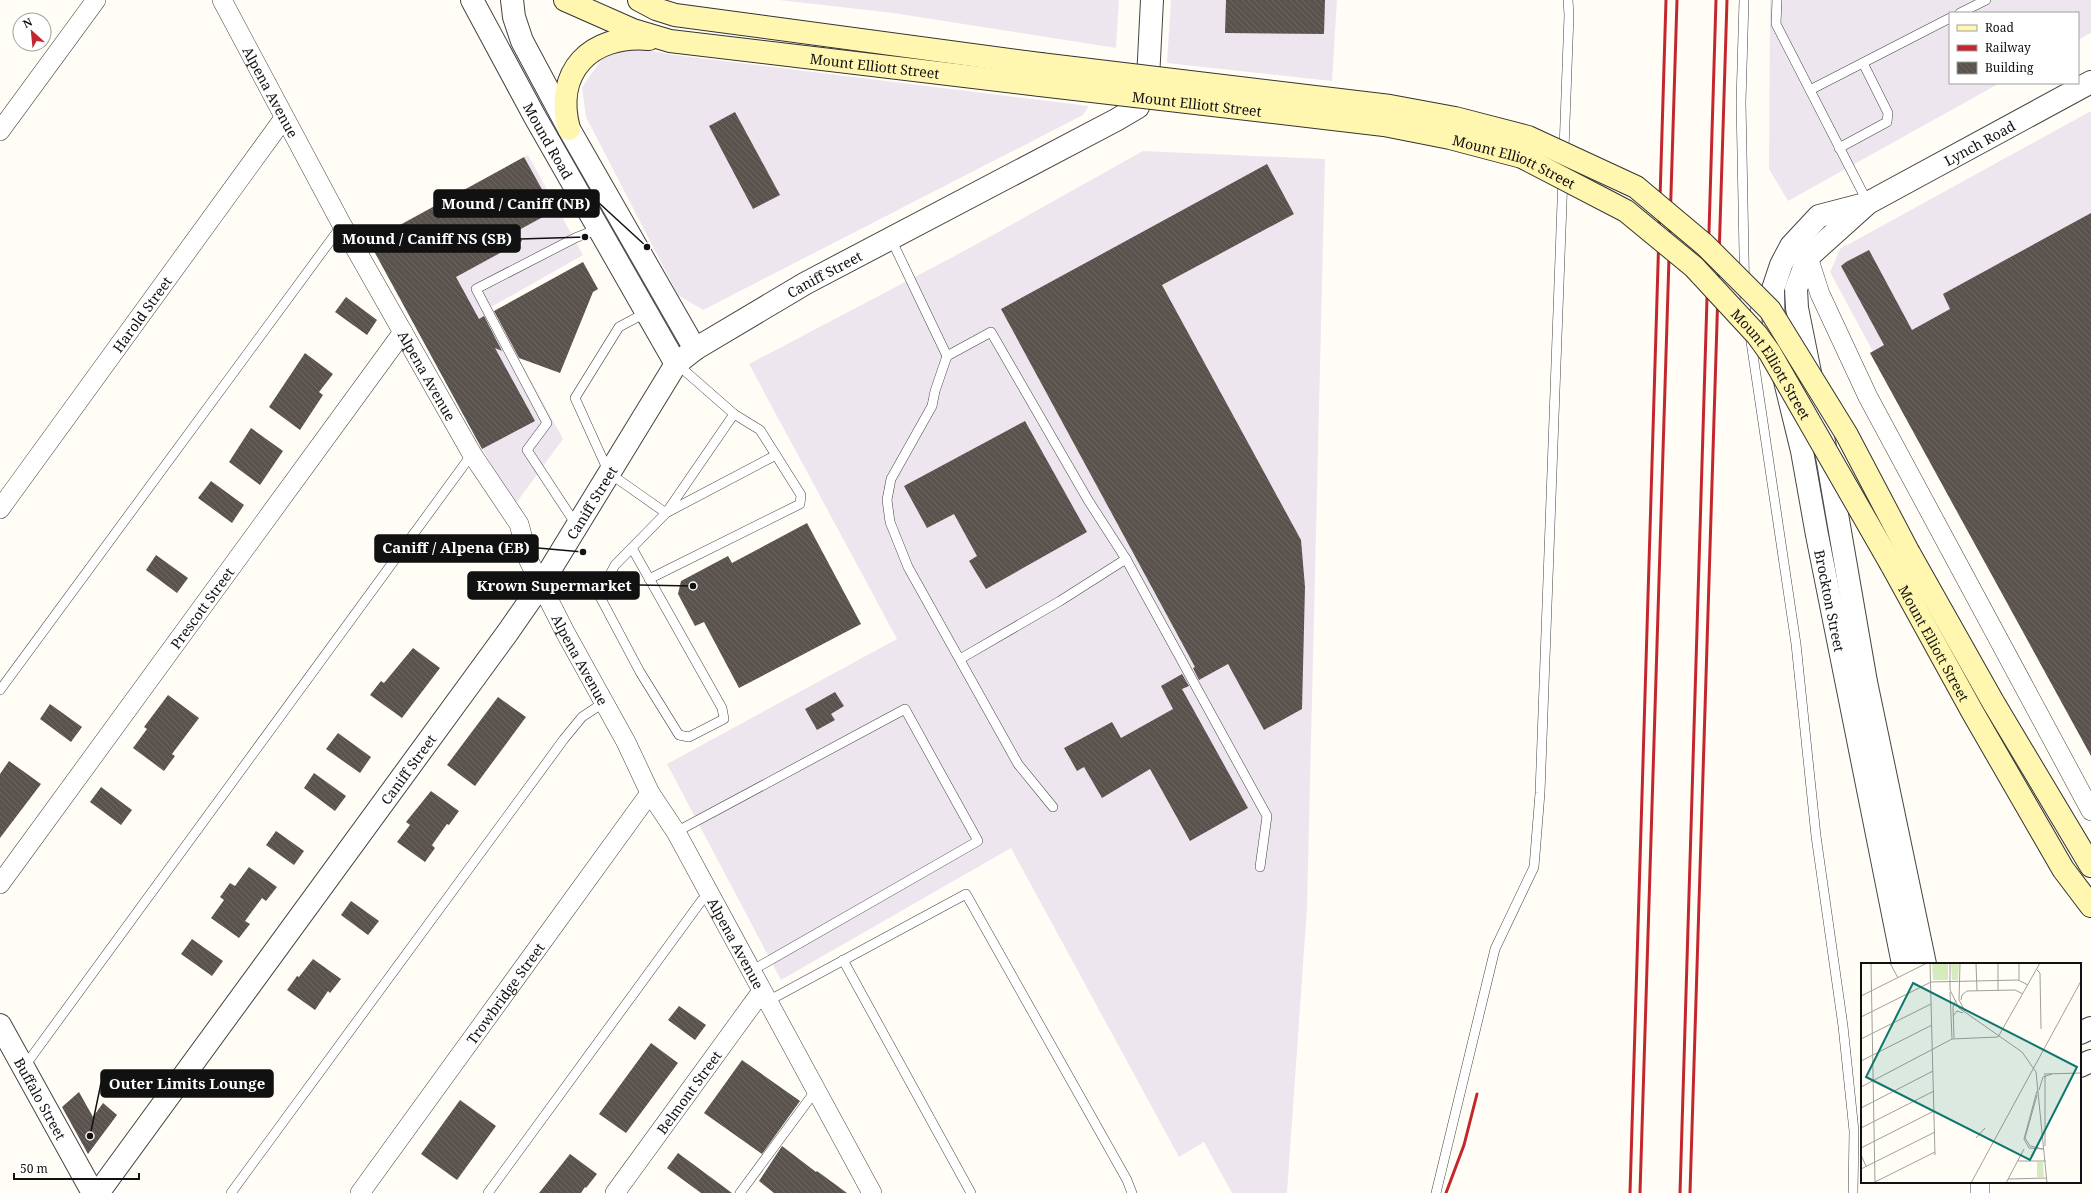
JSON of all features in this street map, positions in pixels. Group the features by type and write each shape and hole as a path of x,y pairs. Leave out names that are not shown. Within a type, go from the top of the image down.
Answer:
{"main road":[{"name":"Mount Elliott Street","path":"565,0 633,30 670,41 1040,86 1384,125 1450,138 1522,157 1626,211 1694,267 1757,335 1770,353 1973,713 2063,869 2091,906"},
{"name":"Mount Elliott Street","path":"639,0 656,9 675,15 1040,64 1390,106 1456,118 1528,137 1636,187 1705,245 1770,310 1847,435 1909,553 1993,702 2091,866"},
{"path":"570,129 565,112 566,91 573,72 586,56 600,46 610,42 644,38 670,41"}],"street":[{"path":"0,131 96,0"},
{"name":"Alpena Avenue","path":"222,0 342,225 472,454 519,524 529,561 542,583 564,632 626,742 650,794 676,832 870,1192"},
{"name":"Mound Road","path":"472,0 535,117 676,364"},
{"name":"Mound Road","path":"512,0 514,17 522,41 570,129 695,349"},
{"path":"651,0 675,15"},
{"name":"Caniff Street","path":"98,1193 542,583 676,364 695,349 806,283 1109,124 1138,107 1148,79 1152,0"},
{"name":"Lynch Road","path":"1801,249 1868,203 2091,82"},
{"name":"Harold Street","path":"0,509 284,118"},
{"path":"1801,249 1820,294 1868,397 2091,811"},
{"name":"Brockton Street","path":"1801,249 1781,266 1773,289 1774,336 1802,451 1817,535 1903,963"},
{"name":"Brockton Street","path":"1801,249 1796,288 1797,308 1828,462 1866,682 1925,963"},
{"name":"Prescott Street","path":"0,884 403,332"},
{"name":"Trowbridge Street","path":"360,1193 650,794"},
{"name":"Belmont Street","path":"615,1193 765,996"},
{"name":"Buffalo Street","path":"0,1025 94,1193"},
{"path":"2081,1033 2091,1028"},
{"path":"2081,1066 2091,1061"}],"lane":[{"path":"1436,1193 1495,949 1534,867 1540,793 1569,15 1568,0"},
{"path":"1744,0 1741,102 1745,304 1796,644 1816,836 1843,1026 1854,1131 1853,1193"},
{"path":"1777,0 1776,24 1868,203"},
{"path":"1962,12 1986,0"},
{"path":"1810,90 1949,19"},
{"path":"1839,148 1886,122 1888,113 1863,63"},
{"path":"0,690 342,225"},
{"path":"577,526 527,450 547,423 476,290 575,238 599,229"},
{"path":"891,239 947,356"},
{"path":"647,312 619,326 575,398 609,472 666,513"},
{"path":"1053,807 1018,764 908,567 890,522 887,500 891,479 901,459 922,427 932,406 935,391 947,356 991,332 1088,500 1126,559 1267,816 1260,867"},
{"path":"649,579 800,504 801,495 760,430 734,414 676,364"},
{"path":"632,548 722,708 724,719 689,737 679,735 640,672 599,595 615,565 666,513 734,414"},
{"path":"23,1068 472,454"},
{"path":"666,513 776,455"},
{"path":"960,659 1060,601 1126,559"},
{"path":"231,1193 564,738 582,717 603,703"},
{"path":"676,832 905,710 978,841 751,971"},
{"path":"765,996 843,960 966,894 1127,1180 1132,1193"},
{"path":"488,1193 702,900 710,895"},
{"path":"843,960 971,1193"},
{"path":"740,1193 816,1090"}],"shaded area":[{"path":"779,0 1119,0 1116,48 893,13"},
{"path":"1171,0 1337,0 1332,81 1167,63"},
{"path":"1770,0 2091,0 2091,33 2079,39 2079,12 1949,12 1949,84 1998,84 1788,201 1769,169"},
{"path":"642,49 674,55 1089,106 1083,115 703,310 678,295 586,117 582,87 602,59 618,51"},
{"path":"2091,111 2091,756 1830,272 1840,249"},
{"path":"1143,151 1325,159 1307,908 1287,1193 1232,1193 1204,1142 1179,1157 1011,848 781,980 667,764 897,639 749,364 966,250"},
{"path":"528,155 583,255 491,307 563,439 514,506 369,241"}],"building":[{"path":"1226,0 1325,0 1324,34 1225,33"},
{"path":"735,112 780,195 753,209 709,126"},
{"path":"524,157 554,211 517,231 522,241 456,277 479,319 484,316 502,351 495,348 535,421 482,449 369,242"},
{"path":"1267,164 1294,214 1162,285 1301,540 1305,587 1302,709 1264,730 1228,664 1199,680 1193,668 1195,667 1001,309"},
{"path":"2091,213 2091,756 1870,353 1884,345 1841,266 1869,250 1912,330 1950,309 1943,294"},
{"path":"583,262 598,289 593,292 560,373 519,358 494,311"},
{"path":"346,297 377,320 367,335 335,312"},
{"path":"305,353 333,374 319,392 323,395 300,430 269,407"},
{"path":"1025,421 1087,532 986,589 969,561 977,556 954,514 927,528 904,486"},
{"path":"251,428 283,451 260,485 229,462"},
{"path":"211,481 244,505 232,523 198,498"},
{"path":"807,523 861,624 739,688 704,622 695,626 678,594 681,581 728,556 732,563"},
{"path":"156,555 188,578 177,593 146,570"},
{"path":"413,648 440,668 402,718 370,695 381,681 384,683"},
{"path":"1182,674 1189,686 1182,689 1248,808 1190,841 1150,769 1102,798 1084,767 1077,771 1064,748 1112,722 1121,738 1173,709 1161,686"},
{"path":"835,692 844,706 831,714 835,720 817,730 805,709"},
{"path":"168,695 199,718 172,754 175,756 164,771 133,748 147,729 144,727"},
{"path":"498,697 526,717 475,786 447,765"},
{"path":"50,704 82,727 71,742 40,719"},
{"path":"338,733 371,757 360,773 326,749"},
{"path":"9,761 41,784 0,838 0,774"},
{"path":"314,773 346,796 335,811 304,788"},
{"path":"101,787 132,810 121,825 90,802"},
{"path":"431,791 459,811 449,825 447,824 432,845 435,848 425,862 397,842 410,825 406,822"},
{"path":"276,831 304,851 294,865 266,845"},
{"path":"249,867 277,887 266,901 262,898 245,921 250,924 239,938 211,918 224,900 220,897 230,883 235,886"},
{"path":"351,901 379,921 368,935 341,915"},
{"path":"192,939 223,961 212,976 181,954"},
{"path":"313,959 341,979 330,993 328,991 315,1010 287,990 297,976 299,977"},
{"path":"679,1006 706,1025 695,1040 668,1020"},
{"path":"651,1043 678,1063 626,1133 599,1114"},
{"path":"742,1060 800,1101 762,1154 704,1113"},
{"path":"79,1092 93,1117 103,1103 117,1115 88,1154 62,1107"},
{"path":"460,1100 496,1126 457,1180 421,1154"},
{"path":"782,1146 847,1193 774,1193 759,1181"},
{"path":"678,1153 732,1193 701,1193 667,1168"},
{"path":"570,1154 597,1174 586,1188 585,1187 581,1193 539,1193"}],"railway":[{"path":"1630,1193 1666,0"},
{"path":"1640,1193 1677,0"},
{"path":"1680,1193 1716,0"},
{"path":"1690,1193 1727,0"},
{"path":"1446,1193 1464,1145 1477,1094"}],"place":[{"name":"Mound / Caniff NS (SB)","path":"585,237"},
{"name":"Mound / Caniff (NB)","path":"647,247"},
{"name":"Caniff / Alpena (EB)","path":"583,552"},
{"name":"Krown Supermarket","path":"693,586"},
{"name":"Outer Limits Lounge","path":"90,1136"}]}
